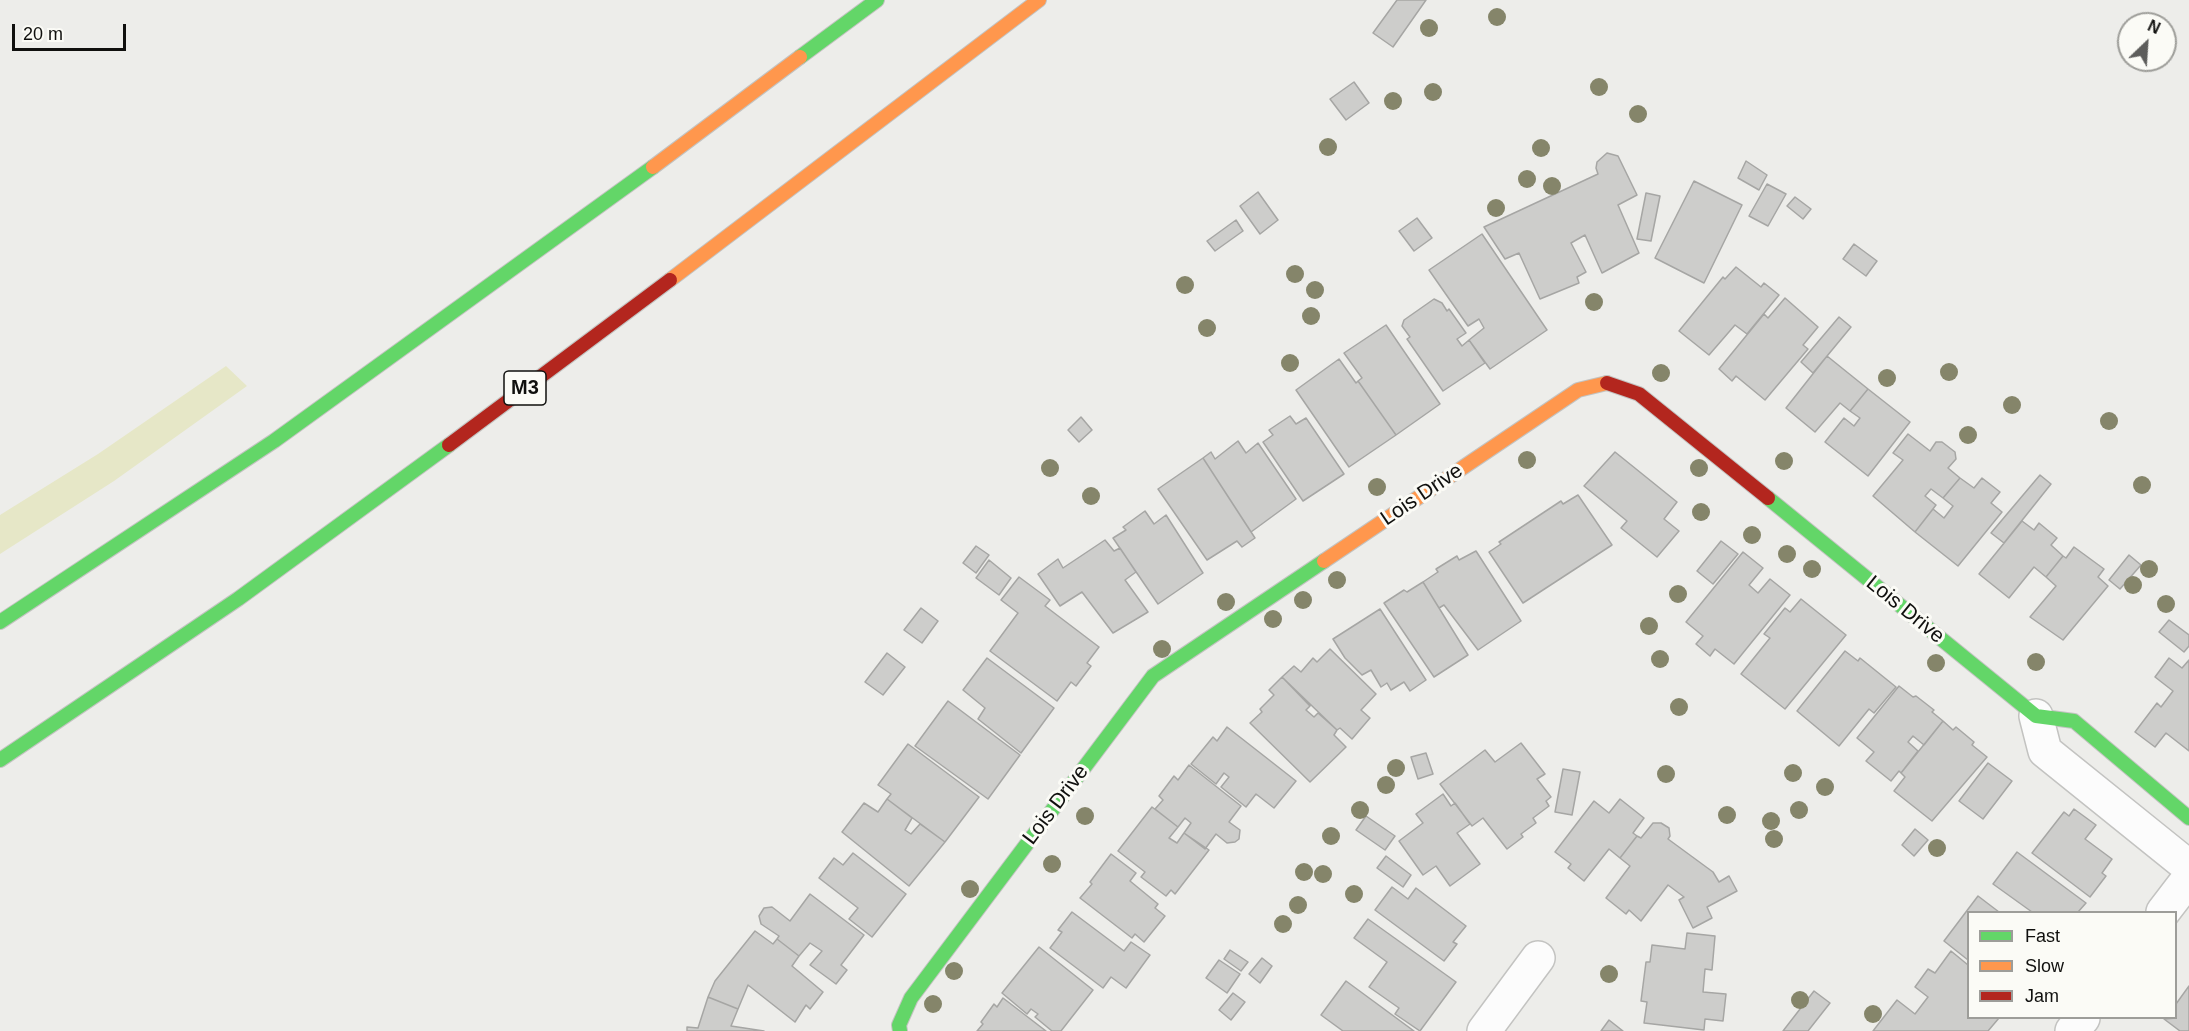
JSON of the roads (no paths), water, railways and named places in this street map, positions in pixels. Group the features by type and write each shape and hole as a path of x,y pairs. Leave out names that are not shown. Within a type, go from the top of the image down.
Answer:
{"main road":[{"path":"0,622 274,441 563,233 877,0"},
{"name":"M3","path":"0,760 238,599 725,239 1039,0"},
{"name":"Lois Drive","path":"900,1031 899,1025 910,998 1153,676 1578,390 1609,383 1639,394 2036,716"},
{"path":"2036,716 2074,721 2189,818"}],"street":[{"path":"2036,716 2045,751 2189,867"},
{"path":"2164,911 2189,878"},
{"path":"1484,1031 1538,958"},
{"path":"2072,1031 2081,1019"}]}
